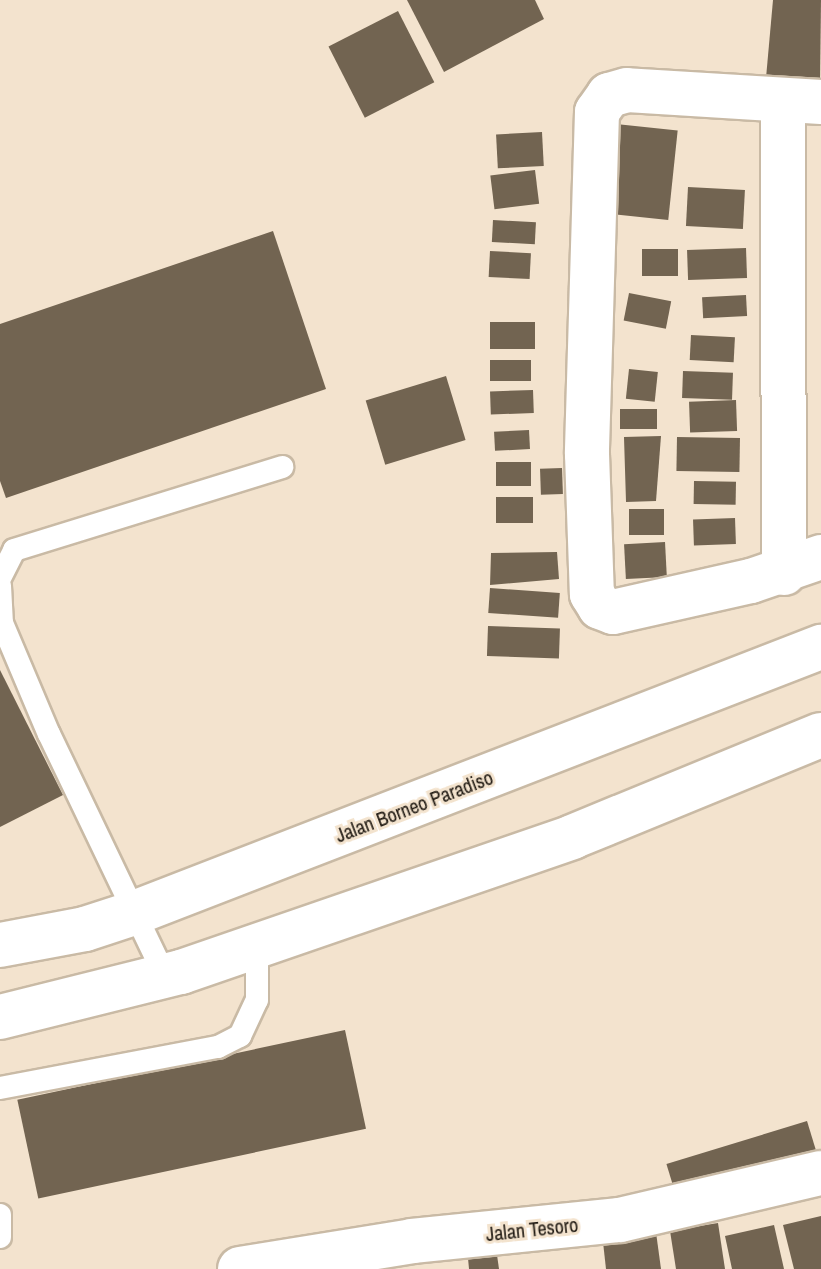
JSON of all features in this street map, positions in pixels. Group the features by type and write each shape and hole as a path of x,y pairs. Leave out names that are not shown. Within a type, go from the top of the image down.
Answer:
{"street":[{"path":"627,90 802,102 803,565 613,612 600,607 592,594 587,454 597,112 609,95 627,90"},
{"name":"Jalan Borneo Paradiso","path":"0,945 85,929 134,913 821,647"},
{"path":"0,1017 165,976 257,946 572,837 821,735"},
{"name":"Jalan Tesoro","path":"240,1269 412,1241 620,1220 821,1173"}],"lane":[{"path":"0,578 14,550 282,467"},
{"path":"0,586 1,620 165,976"},
{"path":"0,1088 218,1047 240,1036 257,1000 257,946"},
{"path":"0,1215 0,1237"}],"building":[{"path":"407,0 535,0 544,19 444,72"},
{"path":"773,0 821,0 820,83 766,78"},
{"path":"398,11 434,82 365,118 329,46"},
{"path":"616,124 678,130 668,220 607,214"},
{"path":"542,132 544,166 498,168 496,134"},
{"path":"535,170 539,204 494,209 490,175"},
{"path":"688,187 745,190 743,229 686,226"},
{"path":"493,220 536,222 535,244 492,242"},
{"path":"273,231 326,389 6,498 0,481 0,324"},
{"path":"746,248 747,278 688,280 687,250"},
{"path":"642,249 678,249 678,276 642,276"},
{"path":"490,251 531,253 530,279 489,277"},
{"path":"629,293 671,301 666,329 624,320"},
{"path":"746,295 747,316 703,318 702,297"},
{"path":"490,322 535,322 535,349 490,349"},
{"path":"691,335 735,337 734,362 690,360"},
{"path":"490,360 531,360 531,381 490,381"},
{"path":"629,369 658,372 655,402 626,399"},
{"path":"683,371 733,373 732,400 682,398"},
{"path":"446,376 466,440 385,465 366,401"},
{"path":"533,390 534,413 491,414 490,392"},
{"path":"736,400 737,431 690,433 689,402"},
{"path":"620,409 657,409 657,429 620,429"},
{"path":"529,430 530,449 495,451 494,432"},
{"path":"661,436 656,501 626,502 624,437"},
{"path":"677,437 740,438 739,472 676,471"},
{"path":"496,462 531,462 531,486 496,486"},
{"path":"562,468 563,494 541,495 540,469"},
{"path":"694,481 736,482 736,505 694,504"},
{"path":"496,497 533,497 533,523 496,523"},
{"path":"629,509 664,509 664,535 629,535"},
{"path":"735,518 736,544 694,545 693,519"},
{"path":"665,542 667,577 626,579 624,544"},
{"path":"557,552 559,579 490,585 491,553"},
{"path":"490,588 560,593 558,618 488,613"},
{"path":"488,626 560,629 559,658 487,656"},
{"path":"0,670 63,795 0,827"},
{"path":"345,1030 366,1129 38,1198 17,1100"},
{"path":"807,1121 816,1150 675,1193 666,1164"},
{"path":"821,1216 821,1269 794,1269 783,1225"},
{"path":"718,1223 725,1269 676,1269 670,1231"},
{"path":"655,1225 661,1269 606,1269 602,1233"},
{"path":"774,1225 784,1269 732,1269 725,1236"},
{"path":"497,1255 499,1269 469,1269 468,1258"}]}
